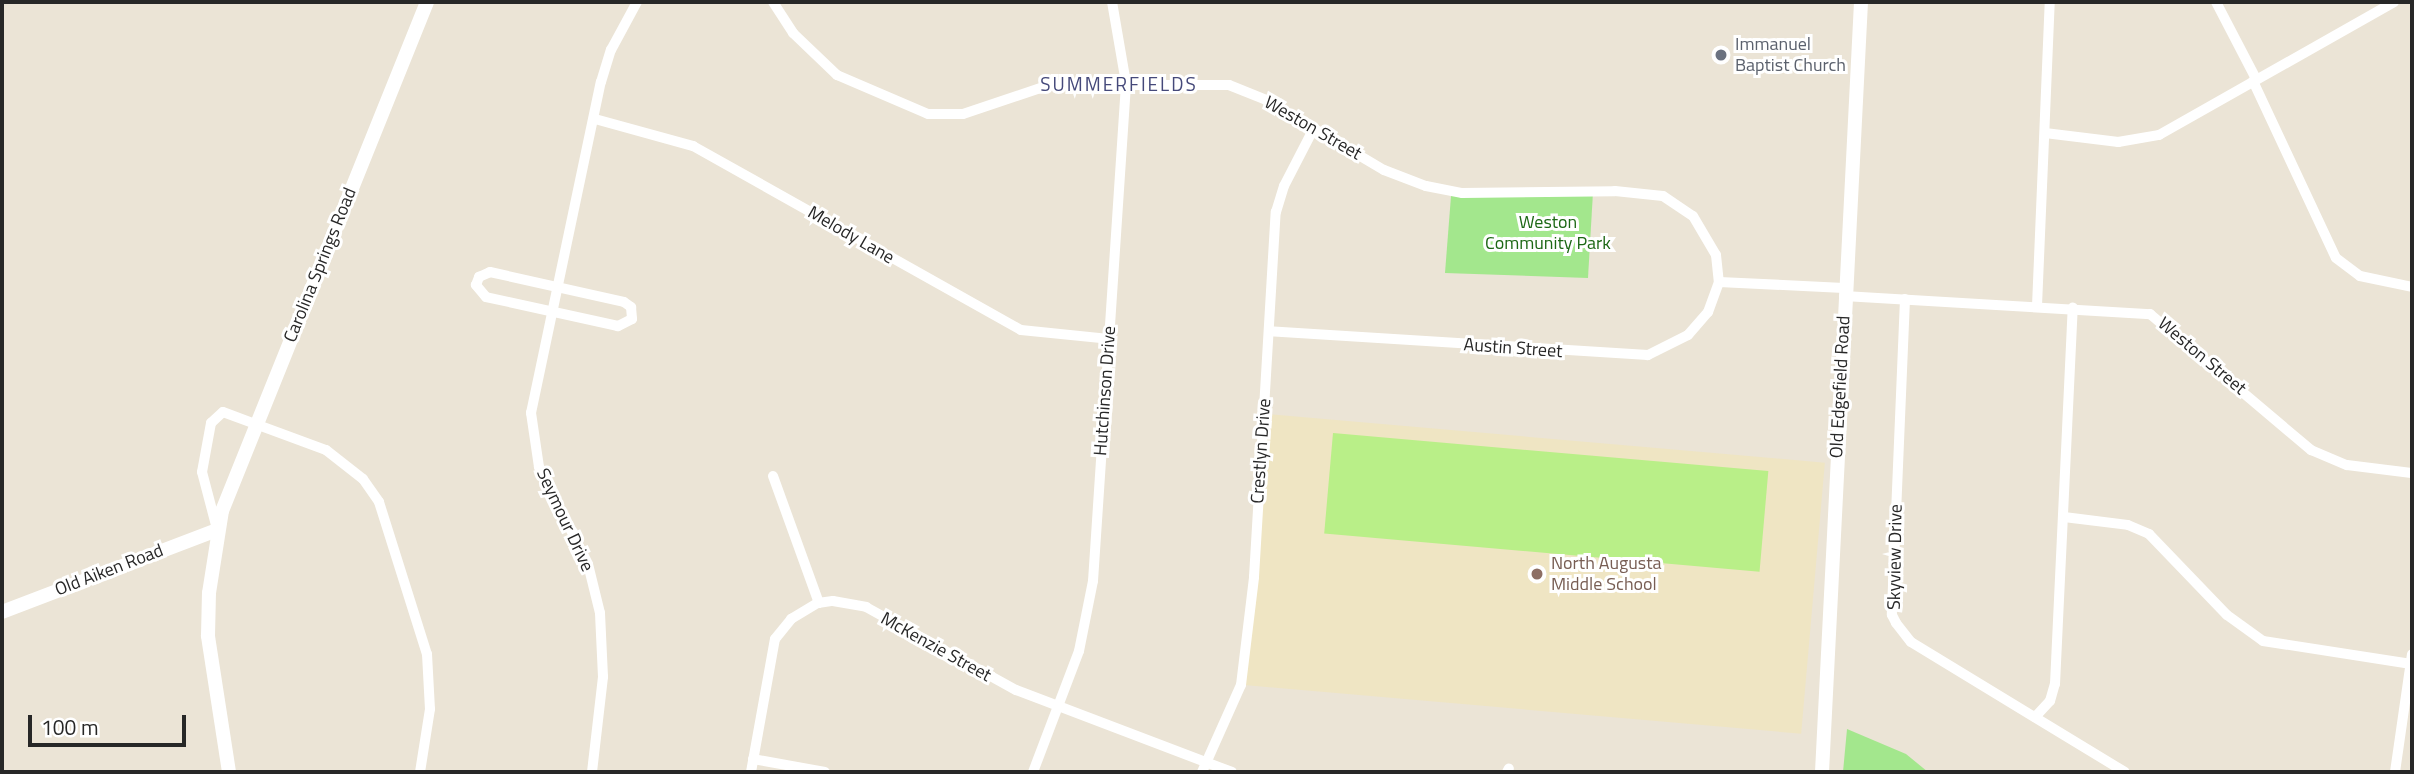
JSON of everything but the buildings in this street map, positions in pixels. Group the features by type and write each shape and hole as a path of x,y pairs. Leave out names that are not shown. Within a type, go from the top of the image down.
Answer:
{"street":[{"name":"Carolina Springs Road","path":"229,772 208,636 218,530 256,422 427,2"},
{"name":"Seymour Drive","path":"592,772 603,677 600,614 588,564 544,481 532,438 531,413 611,50 637,2"},
{"name":"Weston Street","path":"773,2 793,33 837,75 928,114 963,114 1048,85 1229,85 1255,94 1384,170 1444,190 1505,194 1631,191 1663,196 1693,216 1707,234 1719,282 1905,299 2073,307 2150,314 2311,450 2347,465 2412,472"},
{"name":"Hutchinson Drive","path":"1033,772 1079,651 1090,605 1126,83 1112,2"},
{"name":"Old Edgefield Road","path":"1822,772 1844,292 1861,2"},
{"path":"2037,306 2050,2"},
{"path":"2216,2 2336,258 2360,276 2412,287"},
{"path":"2045,133 2118,142 2146,139 2172,130 2254,80 2394,2"},
{"name":"Melody Lane","path":"595,119 693,146 1021,330 1109,339"},
{"name":"Crestlyn Drive","path":"1204,768 1241,685 1254,577 1276,212 1284,186 1314,128"},
{"path":"490,272 558,286 624,302 633,315 626,326 618,326 486,298 479,293 477,281 490,272"},
{"name":"Austin Street","path":"1270,331 1637,356 1671,346 1694,330 1713,302 1719,282"},
{"name":"Skyview Drive","path":"1905,299 1892,615 1911,642 2124,772"},
{"path":"2035,717 2049,701 2055,684 2073,307"},
{"path":"218,530 202,472 211,423 223,412 256,422 342,459 379,502 427,653 430,709 420,772"},
{"path":"751,772 775,639 791,619 819,603 773,476"},
{"path":"2064,517 2129,525 2149,534 2227,615 2263,641 2411,659 2395,772"},
{"name":"Old Aiken Road","path":"2,612 218,530"},
{"name":"McKenzie Street","path":"819,603 846,602 866,607 983,675 1204,768 1232,772"},
{"path":"753,759 825,772"}],"shaded area":[{"name":"North Augusta Middle School","path":"1268,414 1825,463 1801,734 1244,685"}],"green space":[{"name":"Weston Community Park","path":"1593,192 1588,278 1445,273 1451,196"},
{"path":"1333,433 1768,471 1760,572 1324,534"},
{"path":"1847,729 1906,754 1928,772 1843,772"}],"place":[{"name":"Immanuel Baptist Church","path":"1721,55"},
{"name":"North Augusta Middle School","path":"1537,574"}],"district":[{"name":"SUMMERFIELDS","path":"1119,84"}]}
